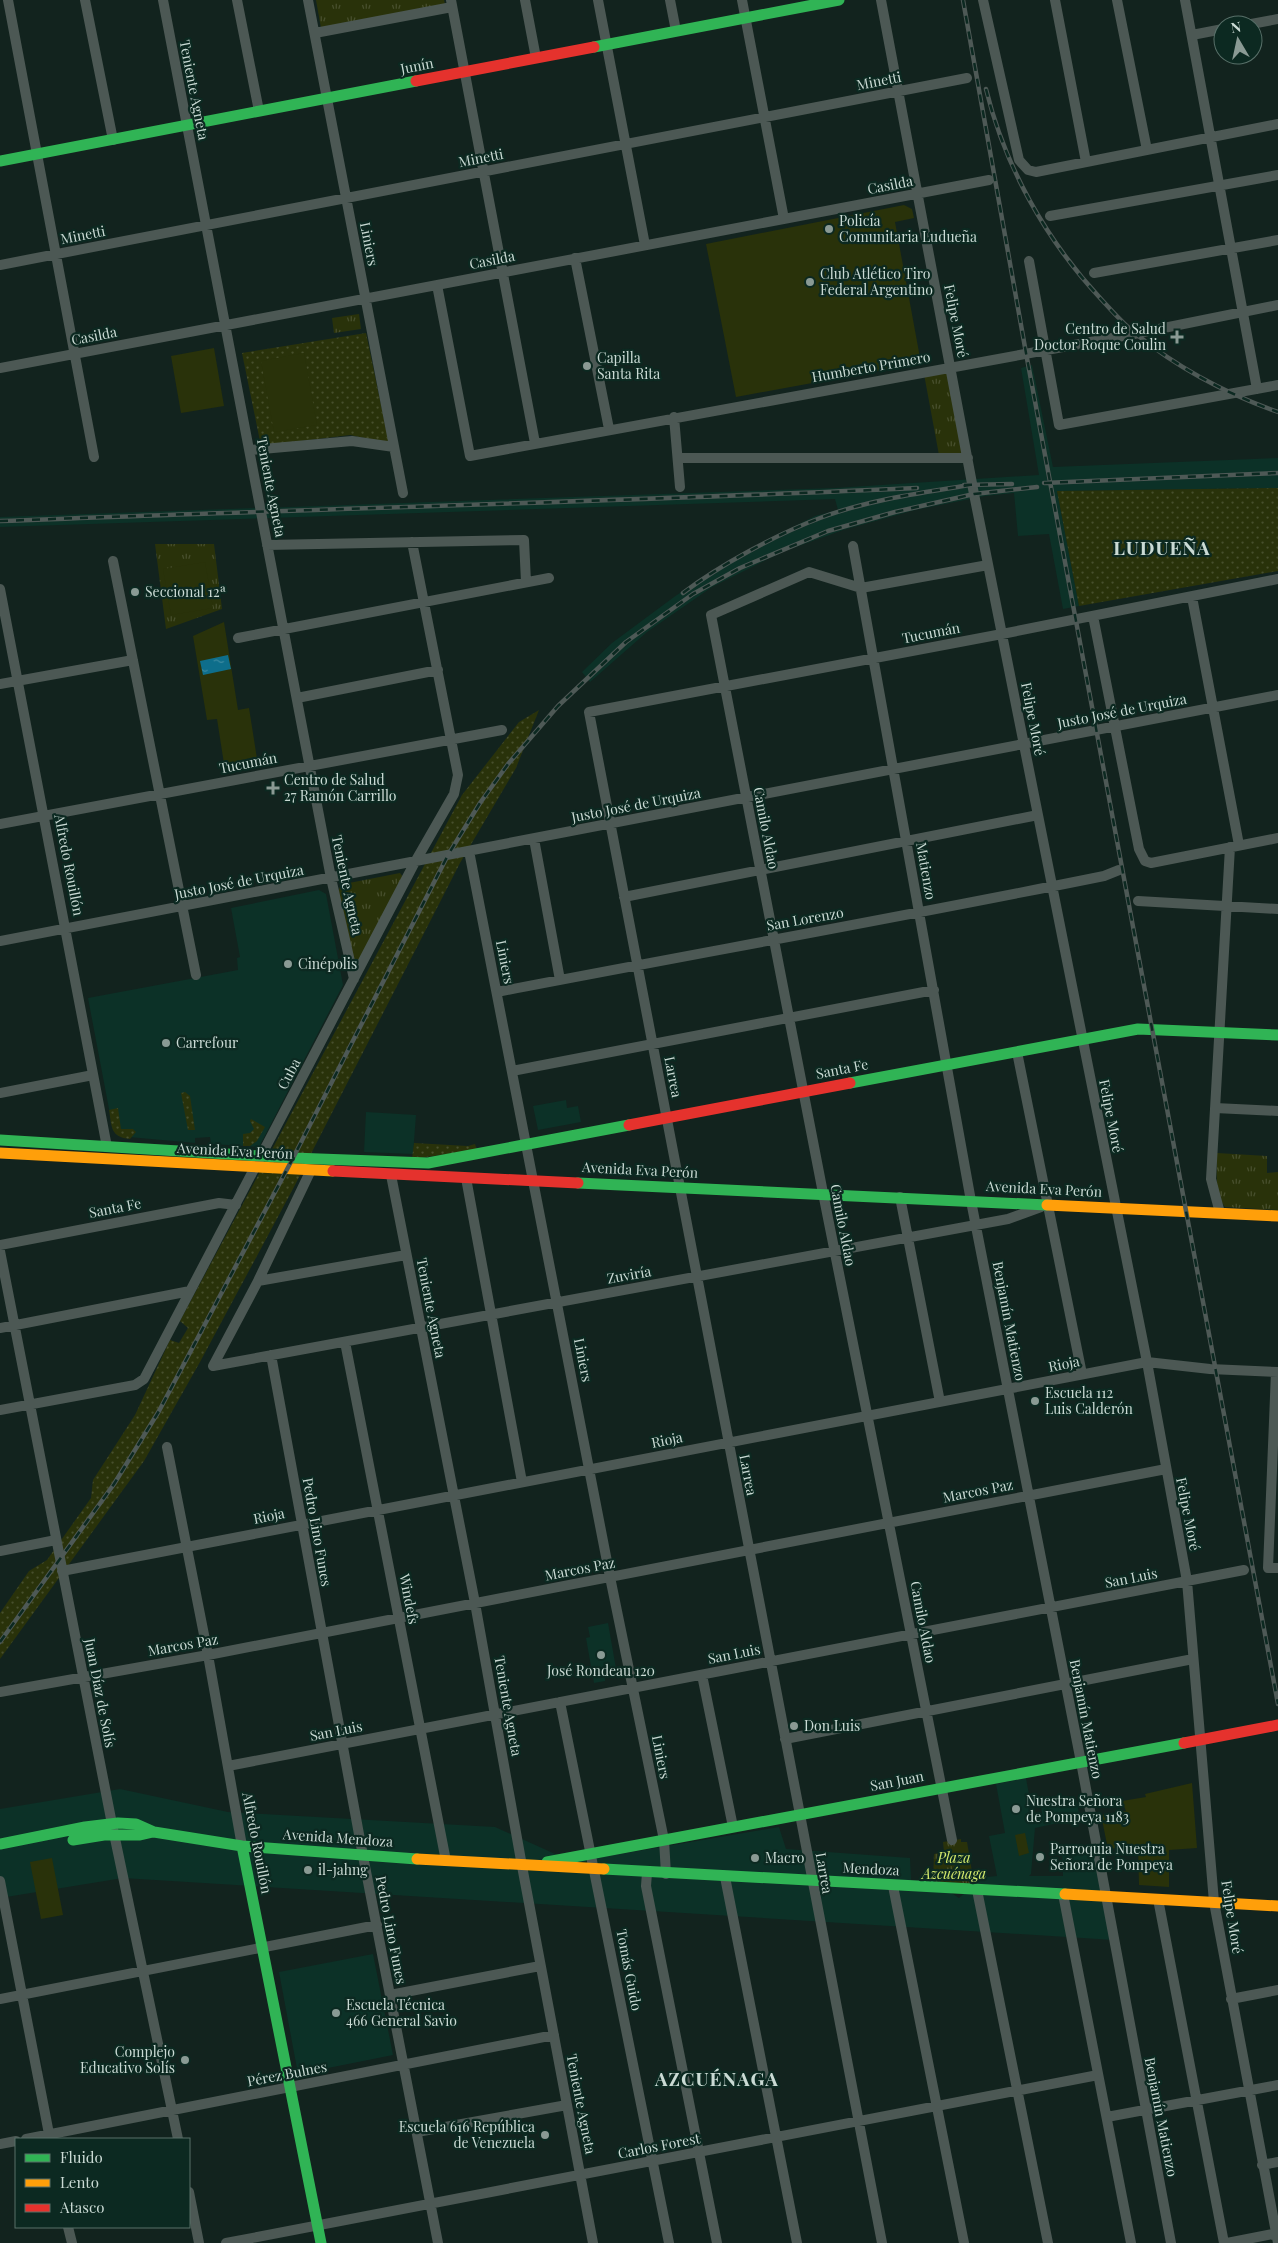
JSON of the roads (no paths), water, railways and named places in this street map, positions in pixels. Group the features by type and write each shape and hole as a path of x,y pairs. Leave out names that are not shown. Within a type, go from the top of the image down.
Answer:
{"main road":[{"name":"Junín","path":"0,161 839,0"},
{"name":"Santa Fe","path":"414,1164 428,1163 1138,1029 1278,1035"},
{"name":"Avenida Eva Perón","path":"0,1140 414,1164"},
{"name":"Avenida Eva Perón","path":"0,1153 391,1175 534,1180 1278,1216"},
{"name":"San Juan","path":"522,1866 1278,1725"},
{"name":"Avenida Mendoza","path":"0,1854 85,1838 132,1824 143,1826 154,1832 242,1846 522,1866"},
{"name":"Avenida Mendoza","path":"0,1844 113,1829"},
{"name":"Alfredo Rouillón","path":"242,1846 321,2243"},
{"name":"Mendoza","path":"522,1866 1278,1906"}],"street":[{"path":"8,0 94,458"},
{"path":"86,0 112,140"},
{"name":"Teniente Agneta","path":"163,0 309,766 331,878 354,980"},
{"path":"237,0 259,111"},
{"name":"Liniers","path":"308,0 403,493"},
{"path":"525,0 536,58"},
{"path":"598,0 645,245"},
{"path":"670,0 676,31"},
{"path":"742,0 784,219"},
{"name":"Felipe Moré","path":"881,0 988,565 1147,1362 1187,1581 1214,1902 1248,2091 1277,2236"},
{"path":"983,0 1019,160 1028,170 1036,172 1278,124"},
{"path":"1054,0 1086,162"},
{"path":"1117,0 1147,150"},
{"path":"1185,0 1257,389"},
{"path":"315,33 451,4 535,444"},
{"path":"1263,22 1278,19"},
{"path":"1192,35 1213,31"},
{"name":"Minetti","path":"0,265 967,78"},
{"path":"1050,216 1278,175"},
{"name":"Casilda","path":"0,368 990,180"},
{"path":"1094,273 1278,240"},
{"path":"575,258 609,429"},
{"path":"1030,260 1059,425 1278,385"},
{"name":"Humberto Primero","path":"437,285 470,456 1278,305"},
{"path":"674,417 679,458 680,488"},
{"path":"250,450 352,441 394,447"},
{"path":"679,458 968,458"},
{"path":"267,545 524,540 526,582"},
{"path":"412,542 451,739"},
{"name":"Matienzo","path":"853,546 971,1201"},
{"path":"113,561 196,975"},
{"path":"861,588 988,565"},
{"name":"Camilo Aldao","path":"861,588 809,572 712,615 803,1092 952,1840"},
{"path":"238,638 284,631 549,578"},
{"name":"Tucumán","path":"589,712 1002,634 1278,579"},
{"name":"Alfredo Rouillón","path":"0,589 107,1147"},
{"path":"1192,596 1213,708 1235,846 1227,906 1211,1179 1220,1213"},
{"path":"1093,616 1139,849 1145,861 1152,863 1278,838"},
{"path":"0,684 133,660"},
{"path":"297,698 438,670"},
{"name":"Justo José de Urquiza","path":"0,941 1278,695"},
{"name":"Larrea","path":"589,712 811,1881 882,2243"},
{"name":"Tucumán","path":"0,824 502,730"},
{"name":"Cuba","path":"30,1404 141,1383 256,1168 415,862 454,794 458,776 451,739"},
{"path":"624,897 1038,815"},
{"path":"534,839 560,980"},
{"name":"Liniers","path":"469,851 610,1577 664,1840 666,1874"},
{"name":"San Lorenzo","path":"496,992 774,938 920,913 1104,876 1119,870"},
{"path":"1138,901 1278,909"},
{"path":"512,1071 934,990"},
{"path":"1017,1052 1082,1374"},
{"path":"0,1093 93,1075"},
{"path":"1215,1108 1278,1111"},
{"path":"258,1281 311,1170"},
{"name":"Teniente Agneta","path":"391,1175 496,1714 540,1966 593,2243"},
{"path":"466,1178 522,1482"},
{"path":"900,1197 940,1402"},
{"name":"Benjamín Matienzo","path":"971,1201 1030,1495 1171,2243"},
{"name":"Santa Fe","path":"0,1245 219,1203 236,1205"},
{"name":"Zuviría","path":"258,1281 213,1366 1008,1219 1048,1204"},
{"name":"Juan Díaz de Solís","path":"0,1251 113,1829 178,2138"},
{"path":"258,1281 406,1254"},
{"path":"0,1328 190,1291"},
{"name":"Windefs","path":"345,1342 446,1861"},
{"name":"Pedro Lino Funes","path":"271,1356 363,1856 438,2243"},
{"name":"Rioja","path":"62,1571 1147,1362 1210,1369 1277,1372"},
{"path":"1273,1568 1277,1372"},
{"path":"0,1410 30,1404"},
{"name":"Alfredo Rouillón","path":"167,1447 208,1655 242,1846"},
{"name":"Marcos Paz","path":"0,1692 208,1655 1166,1469"},
{"path":"0,1551 56,1540"},
{"name":"San Luis","path":"228,1766 1244,1570"},
{"path":"785,1739 1193,1659"},
{"path":"702,1674 733,1827"},
{"name":"Tomás Guido","path":"560,1702 669,2243"},
{"path":"648,1873 646,1886 716,2243"},
{"path":"725,1877 797,2243"},
{"path":"0,1881 50,2137"},
{"path":"894,1886 964,2243"},
{"path":"977,1890 1048,2243"},
{"path":"1063,1894 1132,2243"},
{"path":"1158,1900 1225,2243 1277,2236"},
{"path":"0,2000 377,1926"},
{"path":"390,1995 540,1966"},
{"path":"1231,2000 1278,1990"},
{"name":"Pérez Bulnes","path":"50,2137 554,2035"},
{"name":"Carlos Forest","path":"226,2243 1098,2075"},
{"path":"1106,2117 1278,2084"},
{"path":"417,2132 567,2105"},
{"path":"0,2144 15,2141"},
{"path":"1262,2165 1278,2162"},
{"path":"190,2197 199,2243"},
{"path":"68,2228 72,2243"}],"water":[{"path":"228,655 231,669 203,675 200,661"}],"railway":[{"path":"963,0 1026,353 1278,1704"},
{"path":"986,89 1004,146 1030,201 1062,252 1101,299 1131,330 1186,369 1240,397 1278,412"},
{"path":"1044,483 1278,473"},
{"path":"964,485 1012,484"},
{"path":"683,593 749,551 820,518 875,502 970,485"},
{"path":"0,1642 114,1484 159,1411 293,1158 448,855 480,803 508,764 558,706 626,642 693,594 740,568 828,531 895,512 974,494 1037,487"},
{"path":"0,521 917,488"}],"place":[{"name":"Policía Comunitaria Ludueña","path":"829,229"},
{"name":"Club Atlético Tiro Federal Argentino","path":"810,282"},
{"name":"Centro de Salud Doctor Roque Coulin","path":"1177,337"},
{"name":"Capilla Santa Rita","path":"587,366"},
{"name":"Seccional 12ª","path":"135,592"},
{"name":"Centro de Salud 27 Ramón Carrillo","path":"273,788"},
{"name":"Cinépolis","path":"288,964"},
{"name":"Carrefour","path":"166,1043"},
{"name":"Escuela 112 Luis Calderón","path":"1035,1401"},
{"name":"José Rondeau 120","path":"601,1655"},
{"name":"Don Luis","path":"794,1726"},
{"name":"Nuestra Señora de Pompeya 1183","path":"1016,1809"},
{"name":"Parroquia Nuestra Señora de Pompeya","path":"1040,1857"},
{"name":"Macro","path":"755,1858"},
{"name":"il-jahng","path":"308,1870"},
{"name":"Escuela Técnica 466 General Savio","path":"336,2013"},
{"name":"Complejo Educativo Solís","path":"185,2060"},
{"name":"Escuela 616 República de Venezuela","path":"545,2135"}],"district":[{"name":"LUDUEÑA","path":"1162,548"},
{"name":"AZCUÉNAGA","path":"717,2079"}],"park label":[{"name":"Plaza Azcuénaga","path":"954,1866"}]}
